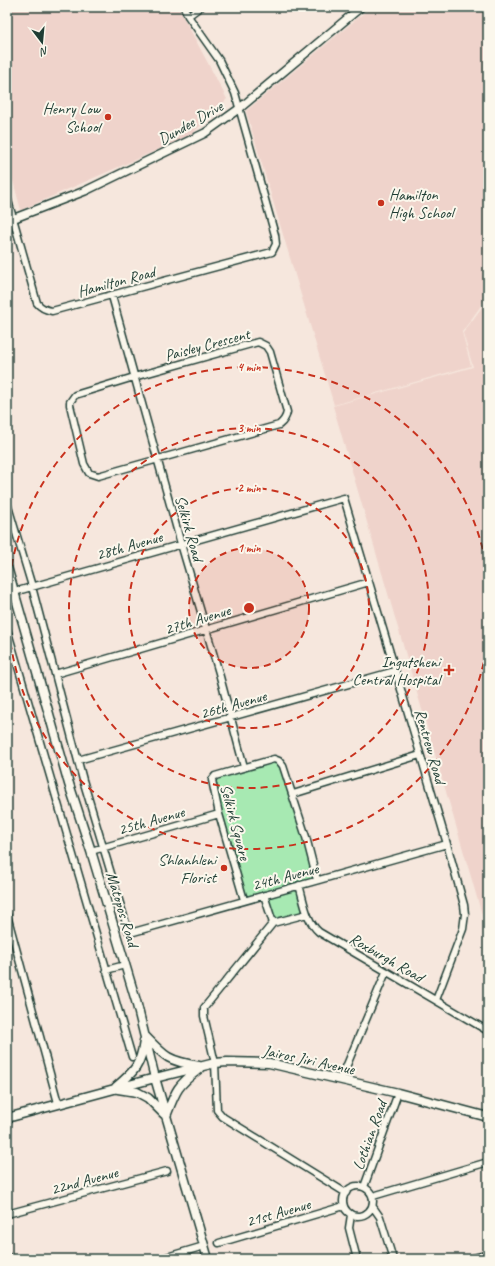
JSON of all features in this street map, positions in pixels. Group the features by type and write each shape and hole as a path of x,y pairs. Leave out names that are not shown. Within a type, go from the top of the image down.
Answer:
{"main road":[{"name":"Matopos Road","path":"7,568 10,593 91,850 136,1001 155,1078 208,1259"},
{"path":"144,1036 160,1052 170,1059 181,1063 203,1066"},
{"path":"114,1088 136,1069 143,1051 144,1036"},
{"name":"Jairos Jiri Avenue","path":"7,1118 114,1088 215,1063 227,1062 269,1063 398,1093 488,1117"},
{"path":"114,1088 136,1092 148,1098 166,1116 176,1090 185,1080 203,1066"}],"street":[{"path":"184,7 188,16 218,60 235,93 240,108"},
{"path":"188,16 200,7"},
{"name":"Dundee Drive","path":"10,220 84,191 205,133 240,108 362,7"},
{"name":"Hamilton Road","path":"10,220 37,303 40,306 52,311 272,252 275,246 275,235 240,108"},
{"path":"7,197 10,220"},
{"name":"Selkirk Road","path":"112,296 244,767"},
{"name":"Paisley Crescent","path":"258,342 268,348 286,412 285,420 279,425 157,460 98,476 89,473 84,464 70,405 70,402 75,395 258,342"},
{"name":"28th Avenue","path":"10,593 344,498"},
{"name":"Rentrew Road","path":"344,498 464,906 463,929 436,1000"},
{"path":"7,503 32,587 42,630 78,760 104,847"},
{"name":"27th Avenue","path":"55,674 369,582"},
{"path":"7,629 132,1057"},
{"name":"26th Avenue","path":"78,760 395,671"},
{"path":"293,794 420,755"},
{"name":"Selkirk Square","path":"244,900 212,786 213,778 215,776 244,767 274,759 279,761 284,766 317,880"},
{"name":"25th Avenue","path":"91,850 219,814"},
{"name":"24th Avenue","path":"104,847 130,934 244,900 447,844"},
{"name":"Roxburgh Road","path":"299,885 307,914 314,927 319,932 488,1031"},
{"path":"264,895 273,923"},
{"path":"307,914 273,923 204,1008 204,1016 215,1063 217,1110 220,1114 346,1193"},
{"path":"7,915 58,1103"},
{"path":"106,970 125,965"},
{"path":"341,1079 386,972"},
{"name":"Lothian Road","path":"364,1187 398,1093"},
{"path":"373,1196 488,1162"},
{"name":"22nd Avenue","path":"7,1214 167,1171"},
{"path":"373,1207 364,1215 352,1215 344,1206 346,1193 354,1187 364,1187 373,1196 373,1207 380,1217 393,1259"},
{"name":"21st Avenue","path":"219,1242 344,1206"},
{"path":"352,1215 349,1228 357,1259"},
{"path":"160,1259 204,1246"},
{"path":"470,1259 488,1254"}],"shaded area":[{"name":"Henry Low School","path":"7,7 178,7 227,99 191,135 21,210 7,159"},
{"name":"Hamilton High School","path":"371,7 488,7 488,296 462,332 471,366 334,405 246,111"},
{"name":"Ingutsheni Central Hospital","path":"488,299 488,935 333,406 473,367 463,333"}],"green space":[{"path":"274,762 282,767 313,871 312,879 248,896 245,892 215,787 215,781 218,778"},
{"path":"297,888 304,913 274,921 267,896"}],"place":[{"name":"Henry Low School","path":"108,117"},
{"name":"Hamilton High School","path":"381,203"},
{"name":"Ingutsheni Central Hospital","path":"449,670"},
{"name":"Shlanhleni Florist","path":"224,868"}]}
